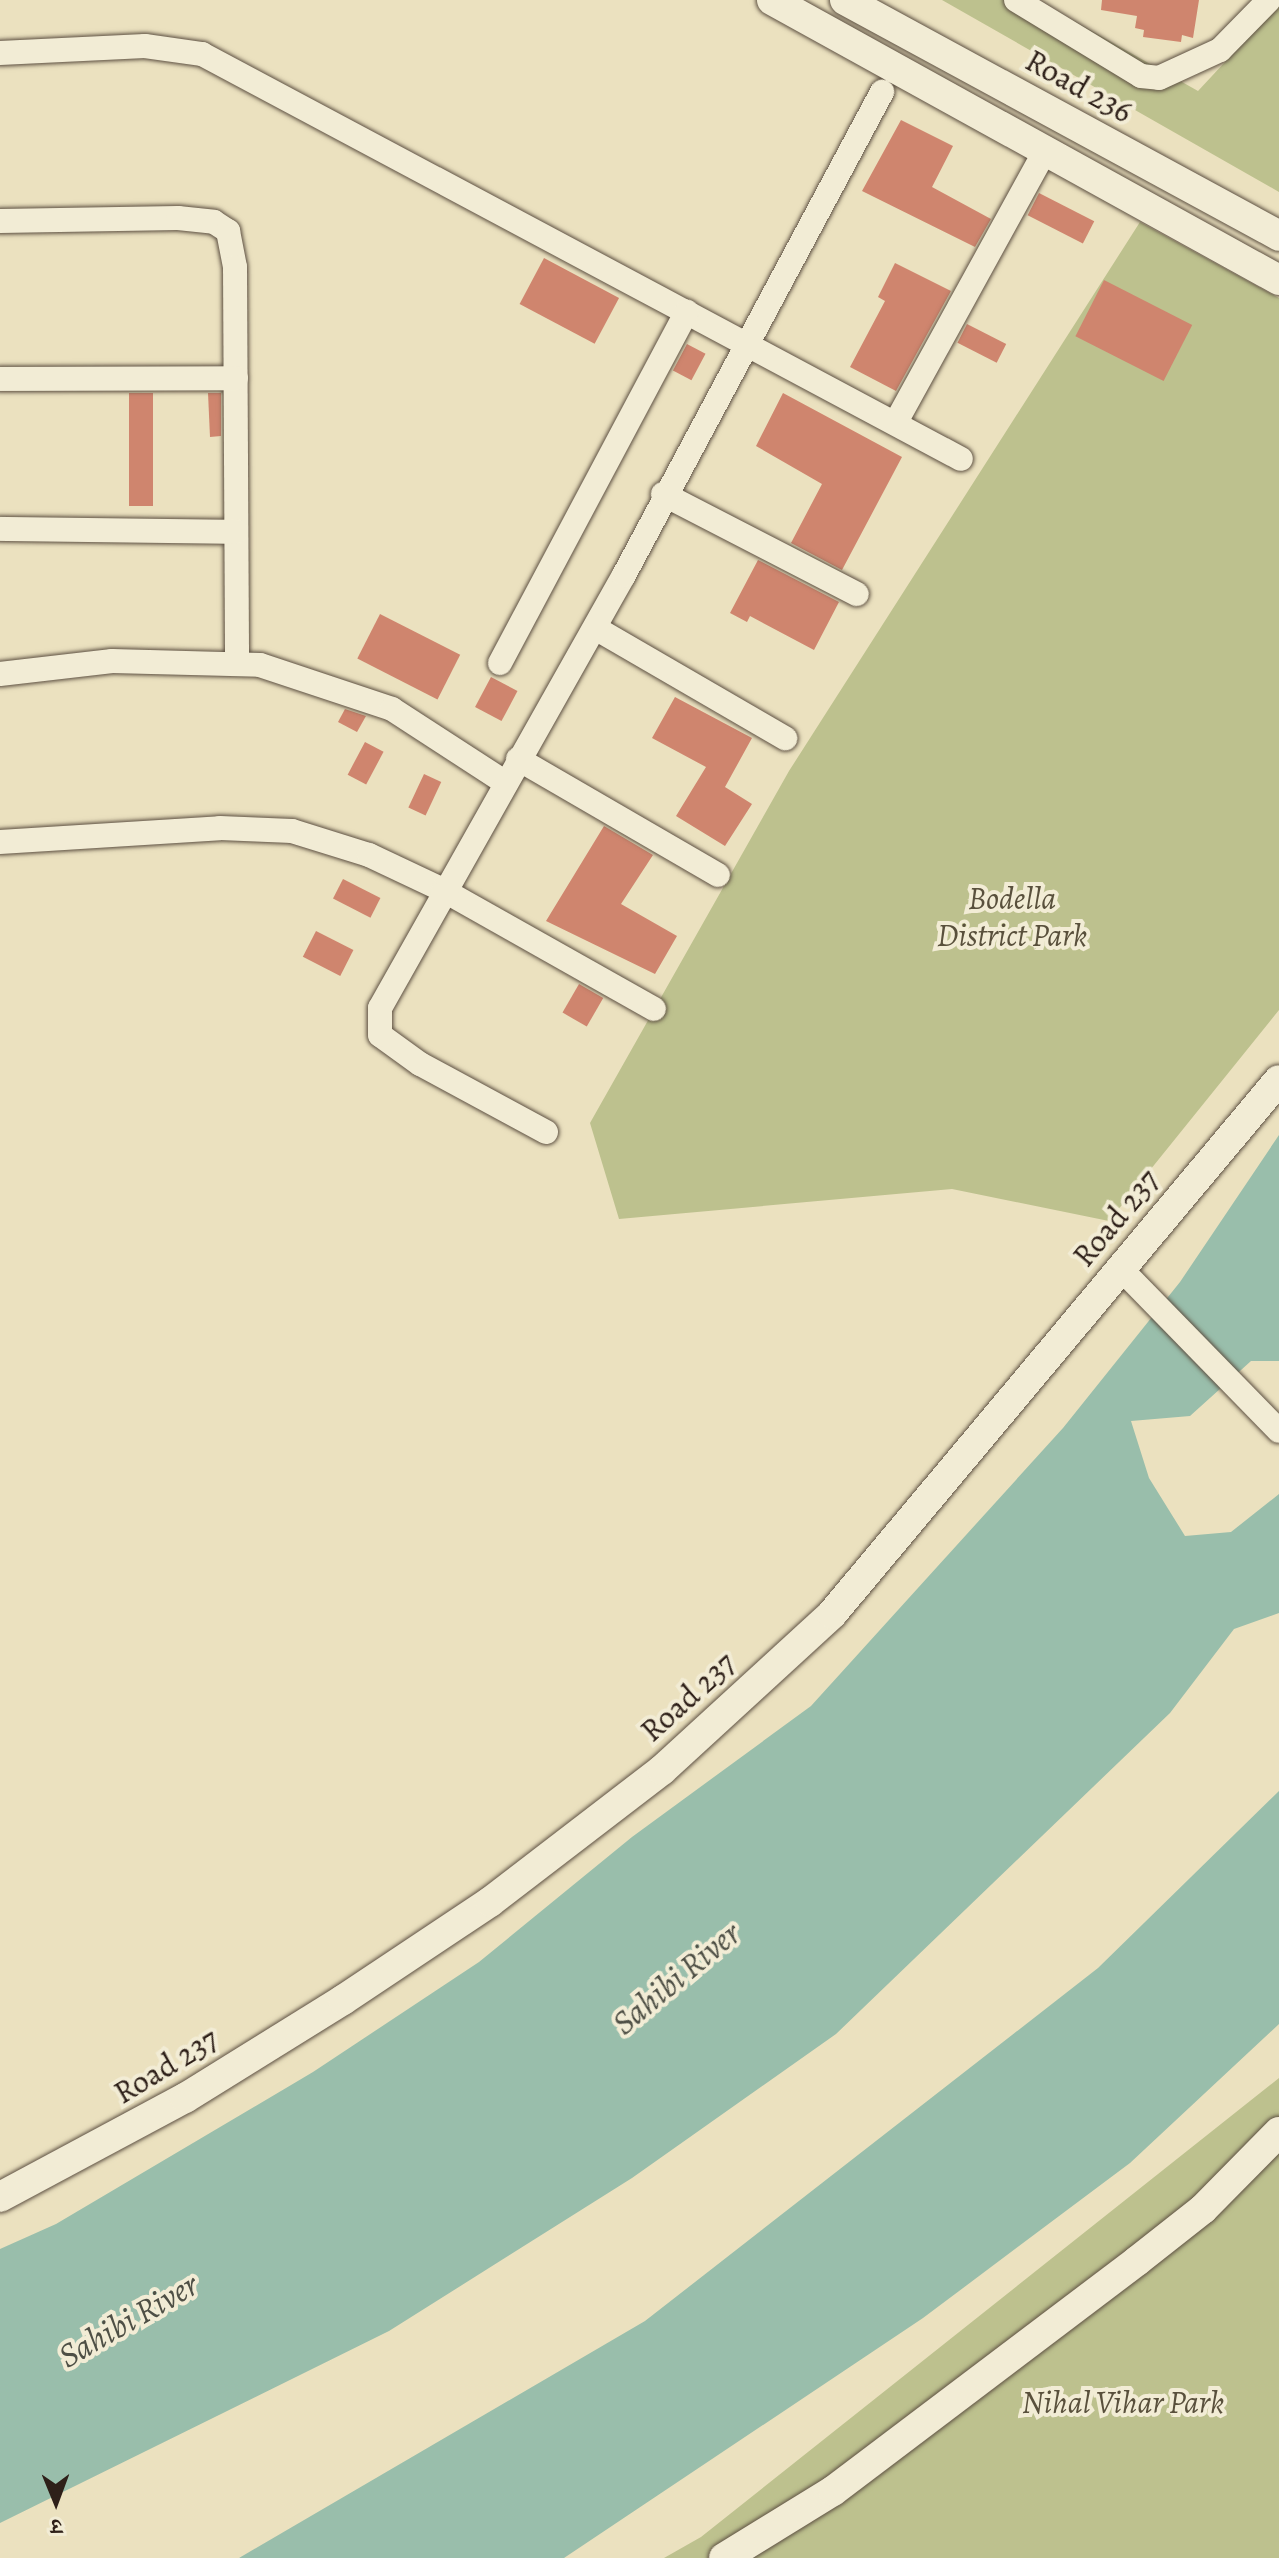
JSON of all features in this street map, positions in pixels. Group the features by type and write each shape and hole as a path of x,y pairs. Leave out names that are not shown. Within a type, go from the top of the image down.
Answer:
{"street":[{"path":"772,0 1279,280"},
{"name":"Road 236","path":"845,0 1279,236"},
{"path":"1016,0 1141,76 1159,78 1220,50 1269,0"},
{"path":"0,53 145,46 202,54 961,459"},
{"path":"546,1132 420,1064 380,1035 380,1008 443,890 595,628 744,342 882,92"},
{"path":"896,422 1045,151"},
{"path":"0,221 178,218 221,226 228,231 235,267 237,662"},
{"path":"500,663 687,312"},
{"path":"0,379 236,378"},
{"path":"663,494 857,594"},
{"path":"0,529 236,532"},
{"path":"595,628 785,738"},
{"path":"0,674 112,661 237,662 348,690 392,709 506,783"},
{"path":"518,759 718,875"},
{"path":"0,842 220,828 292,831 369,855 443,890 654,1009"},
{"name":"Road 237","path":"0,2197 185,2098 343,2000 490,1902 662,1770 832,1614 1279,1080"},
{"path":"1121,1269 1279,1431"},
{"path":"724,2558 833,2491 1137,2261 1203,2209 1279,2132"}],"green space":[{"path":"942,0 1037,0 1198,91 1279,4 1279,192"},
{"name":"Bodella District Park","path":"1140,222 1279,298 1279,1010 1109,1221 952,1189 619,1219 590,1123 789,771"},
{"name":"Nihal Vihar Park","path":"1279,2078 1279,2558 664,2558 701,2537"}],"water":[{"name":"Sahibi River","path":"1279,1135 1279,1361 1251,1361 1190,1416 1131,1421 1149,1478 1185,1536 1231,1532 1279,1494 1279,1613 1234,1629 1170,1713 836,2034 632,2178 389,2331 0,2523 0,2249 56,2224 313,2072 479,1962 632,1837 811,1706 1063,1428 1180,1282"},
{"path":"1279,1791 1279,2024 1130,2163 923,2318 564,2558 239,2558 645,2321 1098,1968"}],"building":[{"path":"1102,0 1199,0 1193,38 1182,35 1181,42 1143,37 1144,30 1135,28 1137,16 1101,10"},
{"path":"901,120 953,146 932,187 991,219 975,247 862,191"},
{"path":"1039,193 1094,221 1083,243 1028,215"},
{"path":"544,258 619,298 595,344 520,304"},
{"path":"895,263 951,291 896,391 850,367 885,301 878,297"},
{"path":"1104,280 1192,325 1164,381 1075,336"},
{"path":"967,324 1006,344 997,363 957,343"},
{"path":"687,344 706,354 691,380 673,370"},
{"path":"129,393 153,393 153,506 129,506"},
{"path":"208,393 221,393 221,436 210,437"},
{"path":"783,393 902,457 842,570 791,543 822,484 756,446"},
{"path":"758,560 839,602 814,650 750,616 747,622 730,613"},
{"path":"380,614 460,655 437,699 357,659"},
{"path":"491,677 517,691 502,721 475,707"},
{"path":"675,697 752,738 725,787 752,804 725,846 676,816 706,767 652,738"},
{"path":"345,709 366,716 357,732 338,722"},
{"path":"365,742 384,752 366,785 348,775"},
{"path":"424,774 441,782 426,816 408,808"},
{"path":"604,826 653,855 621,904 677,936 655,974 546,921"},
{"path":"343,879 380,898 370,918 333,899"},
{"path":"316,931 353,950 340,976 303,957"},
{"path":"579,984 603,998 587,1027 562,1013"}]}
